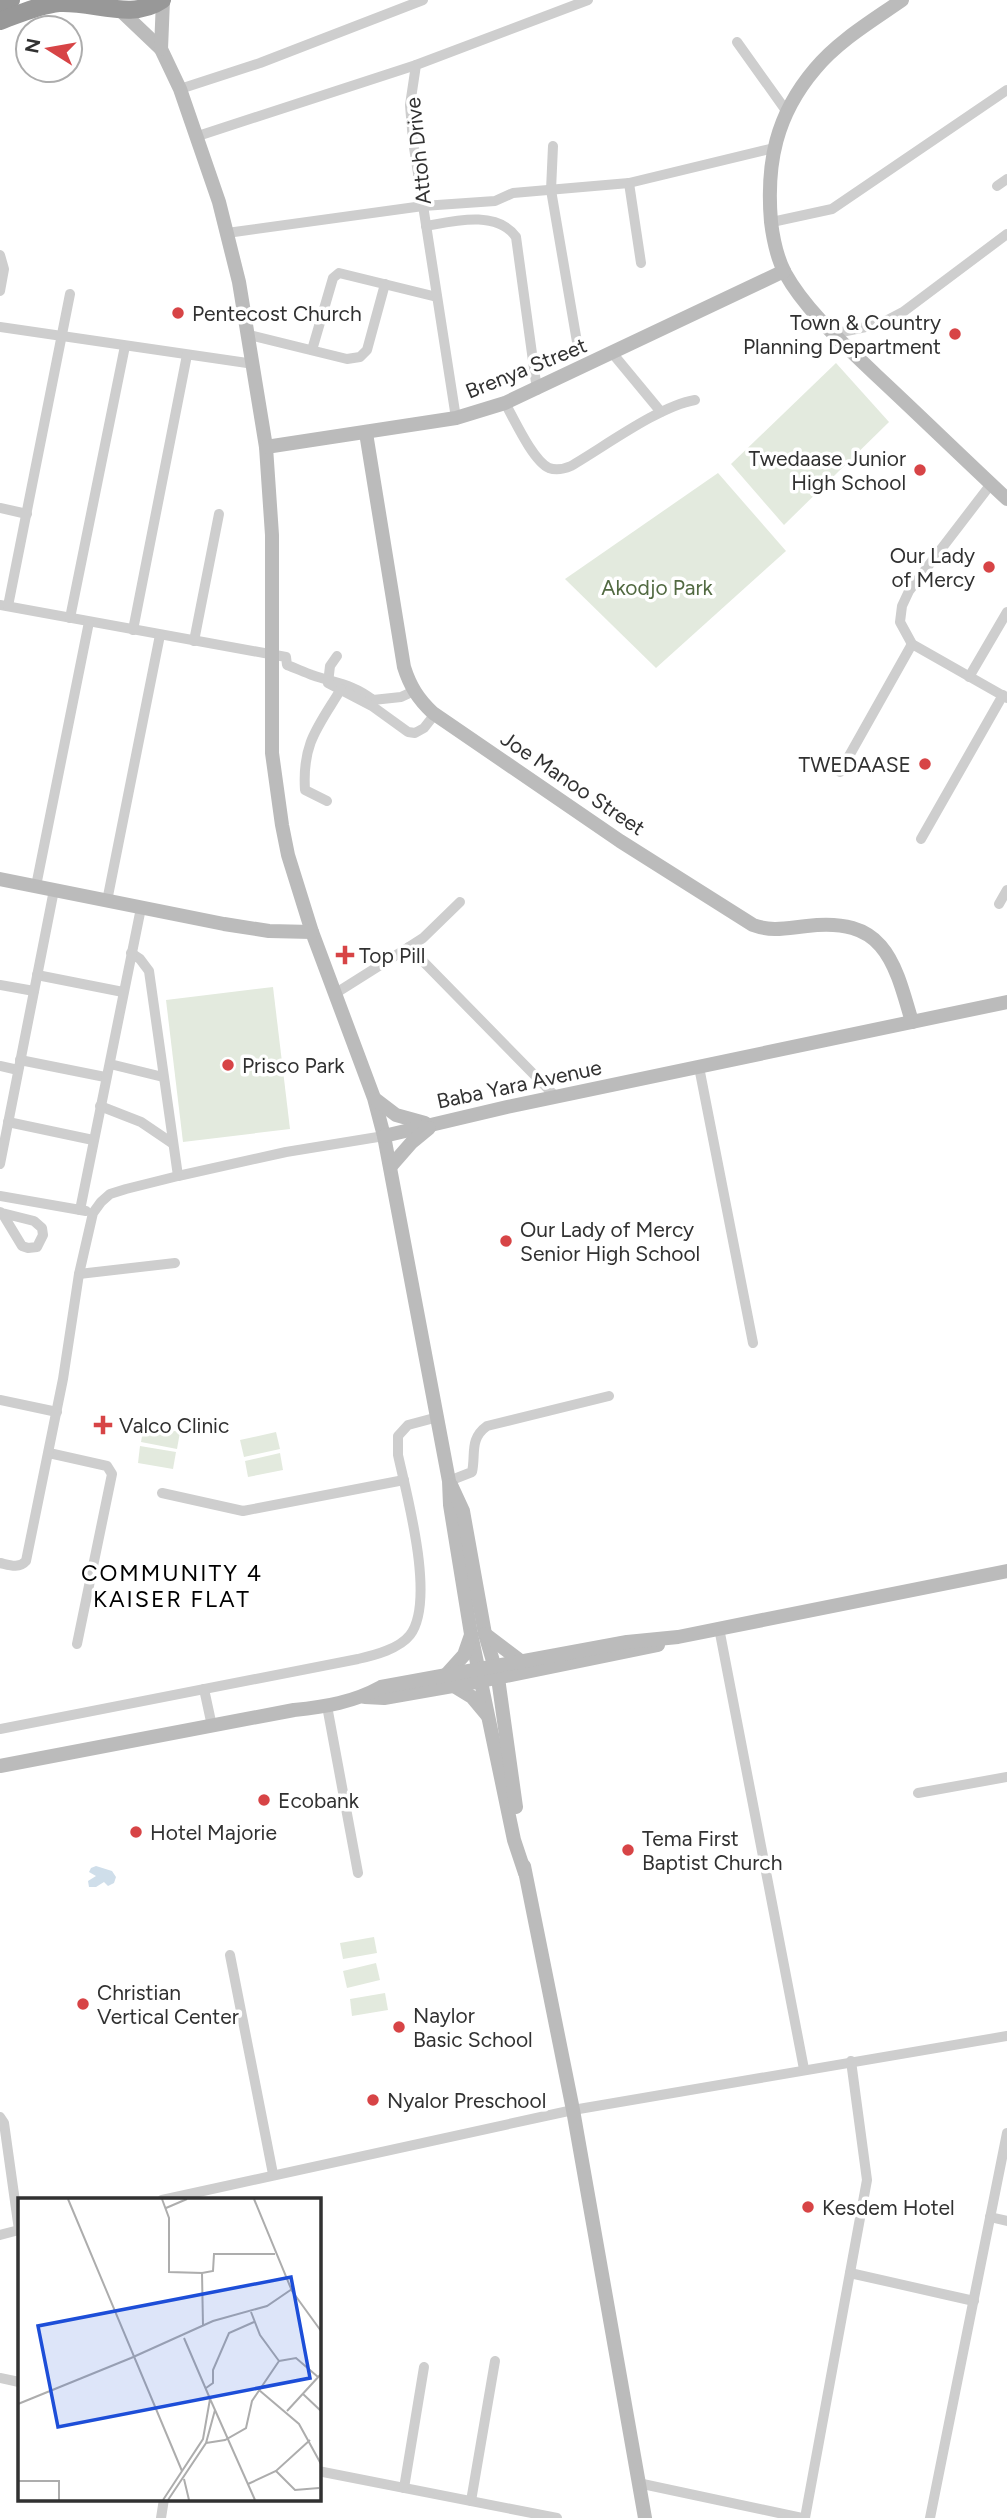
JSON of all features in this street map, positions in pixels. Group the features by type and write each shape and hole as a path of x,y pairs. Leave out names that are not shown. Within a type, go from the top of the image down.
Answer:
{"highway":[{"path":"0,4 11,0"},
{"path":"0,21 56,3 143,10 162,0"}],"main road":[{"path":"161,49 162,0"},
{"path":"892,3 835,48 814,69 787,112 779,129 771,162 769,201 772,236 784,271 832,334 1007,499"},
{"path":"112,6 161,49 198,136 227,233 249,335 266,447 272,535 272,753 276,790 288,855 312,932 374,1098 391,1166 438,1417 449,1481 450,1505 478,1634 480,1675 514,1840 524,1873"},
{"name":"Brenya Street","path":"266,447 456,418 505,403 784,271"},
{"name":"Joe Manoo Street","path":"366,433 404,667 421,701 435,714 620,841 753,925 765,929 786,930 830,924 857,929 879,942 892,959 912,1022"},
{"path":"0,879 269,931 312,932"},
{"name":"Baba Yara Avenue","path":"384,1136 699,1066 1007,1002"},
{"path":"374,1098 396,1115 409,1121 436,1123"},
{"path":"391,1166 412,1142 436,1123"},
{"path":"0,1766 327,1706 363,1697 384,1698 450,1680 520,1668 627,1642 678,1637 1007,1571"},
{"path":"478,1634 520,1668"},
{"path":"478,1634 496,1672 502,1703 524,1873 573,2110 645,2518"},
{"path":"450,1680 478,1634"},
{"path":"502,1703 520,1668"},
{"path":"450,1680 472,1697 489,1717"}],"street":[{"path":"180,89 260,63 423,0"},
{"path":"553,13 555,0"},
{"path":"198,136 416,65 588,0"},
{"path":"737,42 787,112"},
{"name":"Attoh Drive","path":"416,65 410,105 456,418"},
{"path":"772,222 832,209 1007,90"},
{"path":"553,146 551,190 577,341"},
{"path":"227,233 424,206 495,201 513,193 629,183 774,148"},
{"path":"997,186 1007,179"},
{"path":"629,183 642,263"},
{"path":"426,226 468,219 484,220 506,228 516,237 537,390"},
{"path":"832,334 880,324 903,312 1007,234"},
{"path":"0,255 4,269 0,291"},
{"path":"312,350 336,275 344,273 437,297"},
{"path":"249,335 347,359 365,354 385,284"},
{"path":"70,294 27,514 4,606 286,657 287,664 360,690 373,700 401,698 414,691"},
{"path":"0,327 254,364"},
{"path":"70,618 125,346"},
{"path":"613,354 661,412"},
{"path":"133,630 187,355"},
{"path":"505,403 539,461 550,468 561,470 661,412 695,400"},
{"path":"921,839 1005,696 912,645 900,622 902,606 909,591 991,484"},
{"path":"0,508 27,514"},
{"path":"194,641 219,514"},
{"path":"969,677 1007,612"},
{"path":"36,886 89,622"},
{"path":"107,901 160,635"},
{"path":"840,772 912,645"},
{"path":"337,656 330,666 328,683 372,706 408,732 415,733 424,728 435,714"},
{"path":"327,801 305,790 304,770 311,737 341,689"},
{"path":"0,1164 5,1127 54,890"},
{"path":"999,904 1007,890"},
{"path":"335,993 423,938 460,902"},
{"path":"80,1210 141,908"},
{"path":"409,947 556,1097"},
{"path":"131,953 140,959 149,971 178,1176"},
{"path":"37,975 123,992"},
{"path":"0,985 34,991"},
{"path":"110,1064 163,1077"},
{"path":"0,1066 19,1065 105,1077"},
{"path":"699,1066 753,1343"},
{"path":"100,1106 141,1122 172,1143"},
{"path":"5,1127 93,1140"},
{"path":"0,1563 16,1566 26,1560 57,1412 79,1274 93,1213 101,1202 110,1194 178,1176 286,1152 384,1136"},
{"path":"0,1196 93,1213"},
{"path":"79,1274 175,1264"},
{"path":"449,1481 472,1472 474,1443 477,1435 487,1426 609,1396"},
{"path":"0,1400 57,1412"},
{"path":"0,1729 365,1657 402,1643 417,1623 421,1597 413,1529 397,1444 398,1436 408,1425 438,1417"},
{"path":"49,1453 107,1466 112,1471 78,1644"},
{"path":"162,1493 243,1511 404,1480"},
{"path":"719,1628 804,2069"},
{"path":"204,1689 212,1726"},
{"path":"327,1706 358,1874"},
{"path":"918,1793 1007,1777"},
{"path":"230,1955 273,2174"},
{"path":"171,2198 573,2110 1007,2036"},
{"path":"638,2483 804,2518 867,2180 851,2062"},
{"path":"0,2117 4,2123 18,2223"},
{"path":"930,2518 1007,2133"},
{"path":"220,2198 223,2187"},
{"path":"990,2217 1007,2221"},
{"path":"0,2235 18,2230"},
{"path":"850,2273 974,2301"},
{"path":"471,2501 495,2361"},
{"path":"404,2488 424,2367"},
{"path":"0,2378 18,2382"},
{"path":"320,2471 556,2518"},
{"path":"161,2518 164,2500"}],"green space":[{"path":"836,363 889,422 784,525 731,464"},
{"name":"Akodjo Park","path":"718,473 786,551 656,668 565,579"},
{"name":"Prisco Park","path":"273,987 290,1129 183,1142 166,1000"},
{"path":"144,1425 180,1432 177,1449 141,1442"},
{"path":"276,1432 280,1449 244,1457 240,1440"},
{"path":"140,1446 176,1452 173,1469 138,1463"},
{"path":"280,1453 283,1470 248,1477 245,1461"},
{"path":"374,1937 377,1953 343,1959 340,1943"},
{"path":"376,1963 380,1980 347,1988 343,1971"},
{"path":"385,1993 388,2010 352,2016 350,1999"}],"water":[{"path":"96,1866 112,1871 116,1877 114,1883 108,1886 104,1882 96,1887 89,1887 88,1881 96,1876 89,1872"}],"place":[{"name":"Pentecost Church","path":"178,313"},
{"name":"Town & Country Planning Department","path":"955,334"},
{"name":"Twedaase Junior High School","path":"920,470"},
{"name":"Our Lady of Mercy","path":"989,567"},
{"name":"TWEDAASE","path":"925,764"},
{"name":"Top Pill","path":"345,955"},
{"name":"Prisco Park","path":"228,1065"},
{"name":"Our Lady of Mercy Senior High School","path":"506,1241"},
{"name":"Valco Clinic","path":"103,1425"},
{"name":"Ecobank","path":"264,1800"},
{"name":"Hotel Majorie","path":"136,1832"},
{"name":"Tema First Baptist Church","path":"628,1850"},
{"name":"Christian Vertical Center","path":"83,2004"},
{"name":"Naylor Basic School","path":"399,2027"},
{"name":"Nyalor Preschool","path":"373,2100"},
{"name":"Kesdem Hotel","path":"808,2207"}],"district":[{"name":"COMMUNITY 4 KAISER FLAT","path":"172,1586"}]}
